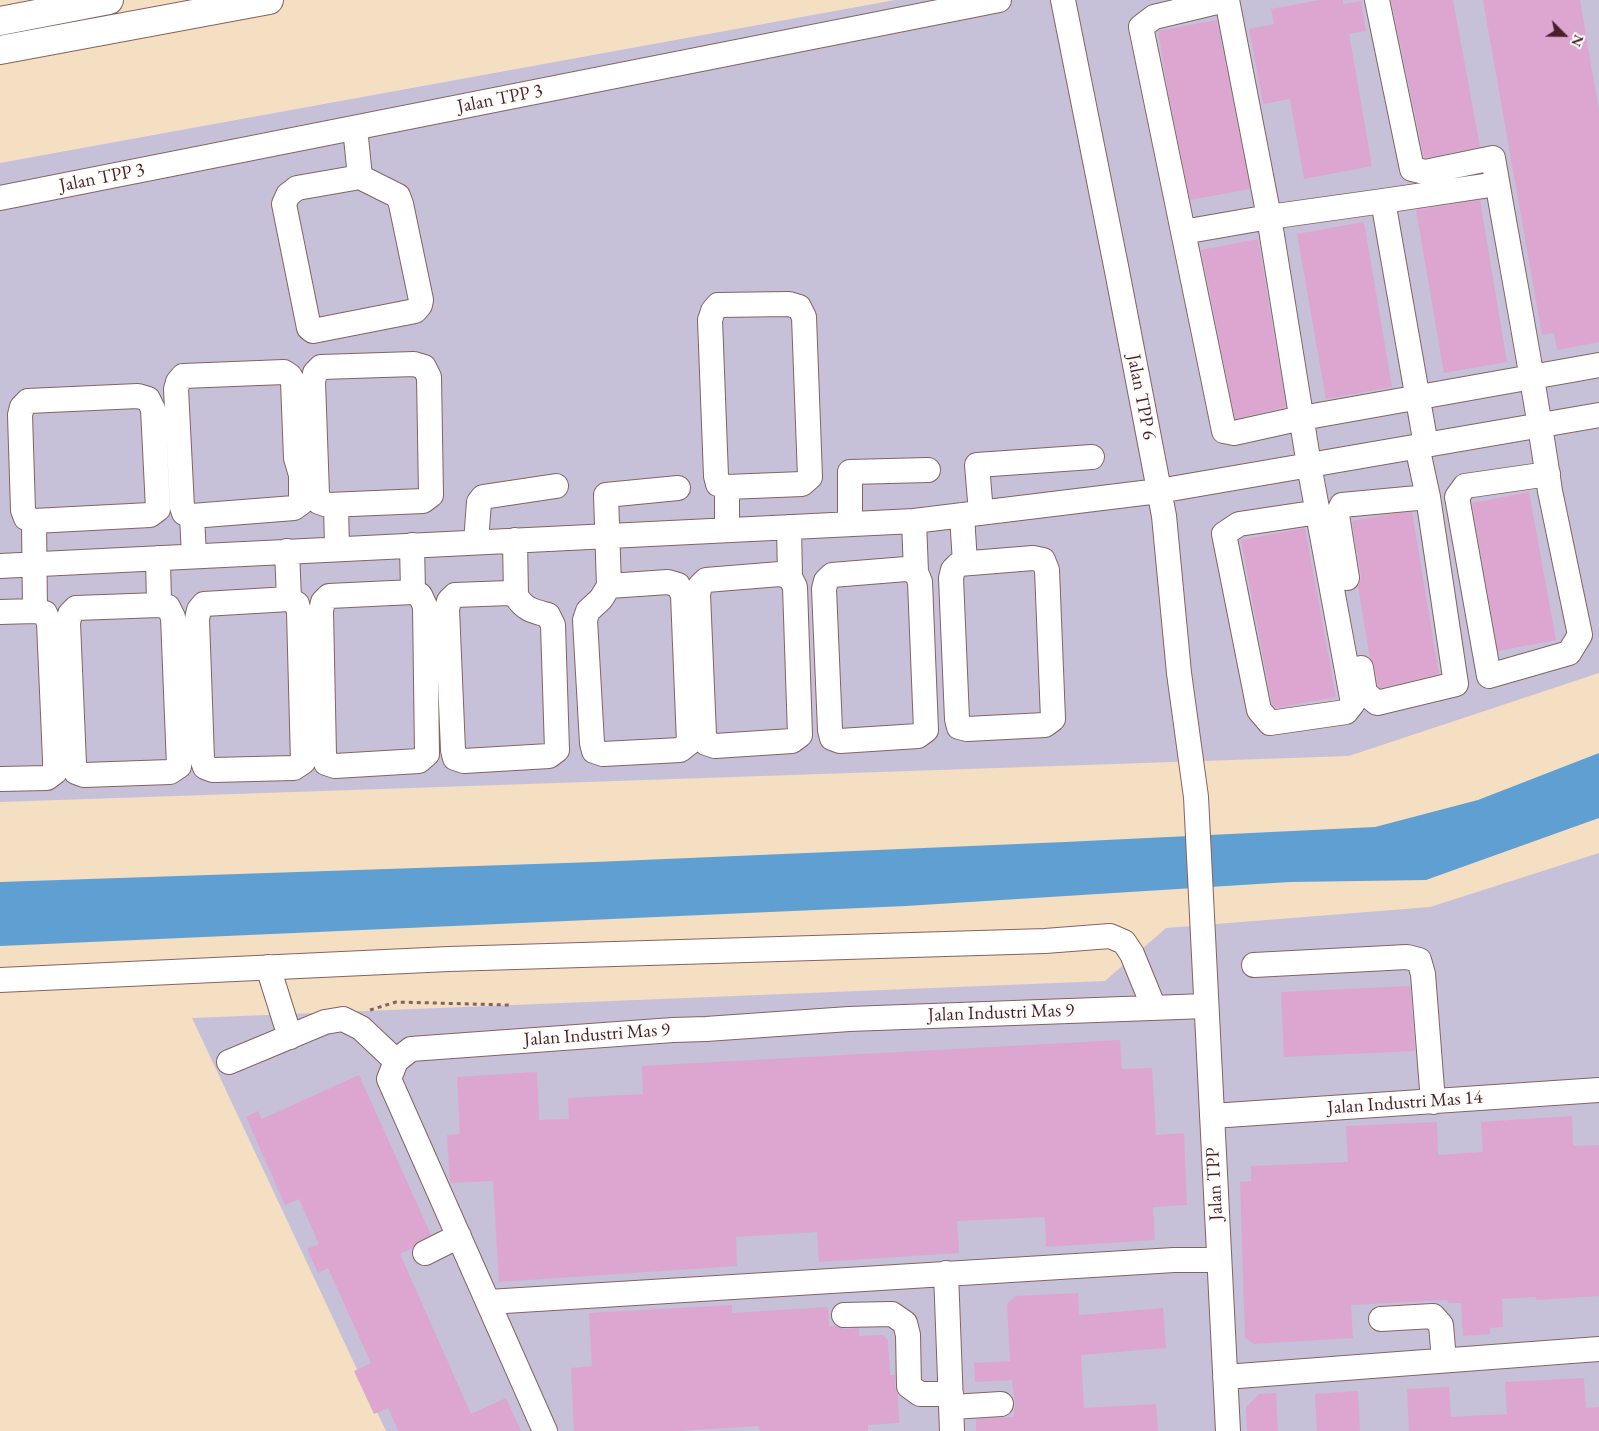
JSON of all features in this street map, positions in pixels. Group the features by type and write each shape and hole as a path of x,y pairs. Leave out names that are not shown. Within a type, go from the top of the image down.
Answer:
{"highway":[{"path":"0,21 109,0"},
{"path":"0,50 269,0"}],"street":[{"name":"Jalan TPP 3","path":"0,198 999,0"},
{"name":"Jalan TPP 6","path":"1063,0 1164,516 1180,682 1196,797 1203,937"},
{"path":"1319,512 1239,524 1224,534 1259,710 1270,722 1346,712 1353,703 1319,512 1310,465 1302,418 1268,216 1226,0 1154,17 1141,27 1224,431 1234,432 1302,418 1599,365"},
{"path":"1376,0 1412,168 1425,172 1493,158 1548,474 1580,635 1569,653 1489,676 1457,497 1465,486 1548,474"},
{"path":"354,128 360,177"},
{"path":"360,177 398,196 421,300 420,306 415,311 314,331 309,328 284,204 288,195 296,188 360,177"},
{"path":"1183,232 1268,216 1383,202 1497,184"},
{"path":"1383,202 1418,397 1428,497 1456,684 1376,703 1365,693 1337,515 1342,505 1428,497"},
{"path":"789,304 799,306 804,317 810,477 802,484 726,487 718,484 716,476 710,320 713,311 718,305 789,304"},
{"path":"414,364 424,367 429,377 431,495 423,501 336,504 328,505 319,502 317,494 313,382 316,373 321,367 414,364"},
{"path":"284,372 290,376 293,382 296,458 301,475 301,503 294,508 192,516 184,513 182,507 176,389 178,382 183,376 284,372"},
{"path":"138,396 148,399 153,409 158,509 150,516 34,521 26,518 24,510 20,415 22,407 28,401 138,396"},
{"path":"0,566 914,521 1159,491 1599,415"},
{"path":"966,563 977,465 1092,457"},
{"path":"850,524 850,472 928,470"},
{"path":"476,542 479,502 483,497 556,486"},
{"path":"726,487 727,530"},
{"path":"609,586 668,582 678,585 683,595 689,731 688,743 680,750 603,754 594,751 585,620 588,611 601,599 609,586 606,495 678,488"},
{"path":"336,504 337,549"},
{"path":"192,516 194,556"},
{"path":"34,521 35,610"},
{"path":"914,521 916,572 920,582 926,730 918,736 840,741 832,738 830,730 824,589 826,581 832,575 906,569 916,572"},
{"path":"789,527 790,577 795,587 800,735 792,741 715,746 706,743 704,735 698,594 700,586 706,580 713,579 780,574 790,577"},
{"path":"515,540 516,596 521,604 529,610 548,614 553,625 557,750 549,756 464,761 455,758 453,750 447,609 449,601 455,595 462,594 509,593 516,596"},
{"path":"412,546 413,592"},
{"path":"287,551 289,599"},
{"path":"158,558 158,605"},
{"path":"1033,558 1043,560 1048,570 1053,719 1045,725 968,730 959,727 957,719 951,578 953,570 959,564 966,563 1033,558"},
{"path":"413,592 420,596 425,606 427,754 419,761 335,766 326,763 324,755 320,611 323,602 328,596 413,592"},
{"path":"289,599 296,604 299,612 303,762 294,768 213,770 205,767 202,759 196,618 199,610 204,604 289,599"},
{"path":"158,605 168,607 173,618 179,766 170,772 84,774 76,772 74,764 68,623 70,614 76,608 158,605"},
{"path":"0,612 35,610 45,613 49,623 55,772 47,778 0,779"},
{"path":"0,980 459,959 1035,941 1110,936 1124,942 1132,954 1154,1008"},
{"name":"Jalan TPP","path":"1203,937 1228,1431"},
{"path":"1254,965 1407,957 1419,960 1423,974 1433,1102"},
{"path":"268,967 290,1036"},
{"name":"Jalan Industri Mas 9","path":"396,1061 411,1049 614,1034 849,1019 1206,1006"},
{"path":"229,1062 325,1022 343,1019 360,1028 396,1061 389,1079 545,1431"},
{"name":"Jalan Industri Mas 14","path":"1212,1116 1599,1090"},
{"path":"425,1253 459,1236"},
{"path":"488,1302 946,1273 1174,1260 1219,1260"},
{"path":"946,1273 952,1431"},
{"path":"844,1315 892,1314 905,1323 908,1335 909,1386 920,1394 951,1401 1001,1404"},
{"path":"1381,1319 1433,1316 1441,1325 1444,1360"},
{"path":"1225,1377 1599,1349"}],"path":[{"path":"343,1019 396,1002 509,1005"}],"shaded area":[{"path":"895,0 1599,0 1599,673 1349,756 0,802 0,163"},
{"path":"1599,853 1599,1431 386,1431 192,1018 1105,981 1166,928 1430,907"}],"water":[{"path":"1599,753 1599,818 1426,880 1290,882 906,906 0,946 0,882 595,862 1375,827 1478,800"}],"building":[{"path":"1320,0 1343,0 1343,4 1361,1 1366,31 1349,34 1372,166 1304,179 1290,99 1263,104 1249,29 1274,24 1271,9"},
{"path":"1391,0 1453,0 1480,147 1424,158"},
{"path":"1483,0 1580,0 1599,111 1599,342 1557,350 1554,333 1542,335"},
{"path":"1217,20 1250,189 1190,200 1158,31"},
{"path":"1480,200 1507,362 1444,373 1416,210"},
{"path":"1364,222 1392,387 1326,399 1297,234"},
{"path":"1258,239 1286,407 1235,419 1201,250"},
{"path":"1529,492 1556,640 1498,651 1472,503"},
{"path":"1412,512 1439,674 1380,688 1374,665 1370,658 1358,586 1361,576 1352,521"},
{"path":"1305,528 1336,697 1276,708 1272,704 1241,540"},
{"path":"1410,986 1415,1051 1284,1057 1281,992"},
{"path":"1120,1040 1122,1069 1152,1068 1156,1135 1184,1133 1187,1205 1153,1207 1155,1240 1046,1247 1045,1217 957,1221 959,1253 819,1262 817,1232 736,1237 737,1266 499,1282 493,1181 450,1183 447,1135 460,1134 457,1077 537,1072 539,1120 569,1119 568,1098 643,1094 642,1066"},
{"path":"359,1075 431,1235 418,1241 413,1248 400,1254 471,1414 506,1398 521,1431 398,1431 388,1408 374,1414 354,1371 371,1363 328,1268 318,1273 307,1249 319,1244 299,1199 285,1205 246,1117 258,1111 262,1119"},
{"path":"1572,1116 1573,1146 1599,1145 1599,1296 1536,1300 1536,1297 1502,1299 1503,1327 1490,1328 1490,1334 1463,1336 1461,1303 1448,1303 1447,1300 1351,1305 1353,1338 1254,1344 1245,1338 1240,1182 1251,1181 1251,1166 1348,1162 1346,1126 1437,1122 1438,1155 1483,1152 1481,1122"},
{"path":"1078,1293 1079,1315 1163,1308 1166,1348 1081,1355 1084,1408 1156,1404 1158,1431 976,1431 976,1419 1014,1417 1015,1404 1012,1380 975,1382 974,1363 1010,1361 1007,1304 1016,1296"},
{"path":"732,1305 732,1313 828,1307 829,1326 844,1329 859,1328 859,1336 882,1335 888,1340 890,1375 895,1375 899,1423 868,1425 868,1431 760,1431 759,1426 678,1431 574,1431 571,1368 592,1366 589,1313"},
{"path":"1584,1378 1586,1408 1599,1407 1599,1431 1409,1431 1407,1389 1449,1387 1451,1417 1507,1414 1505,1382"},
{"path":"1358,1391 1360,1431 1317,1431 1315,1394"},
{"path":"1276,1393 1278,1431 1247,1431 1246,1407 1259,1394"}]}
